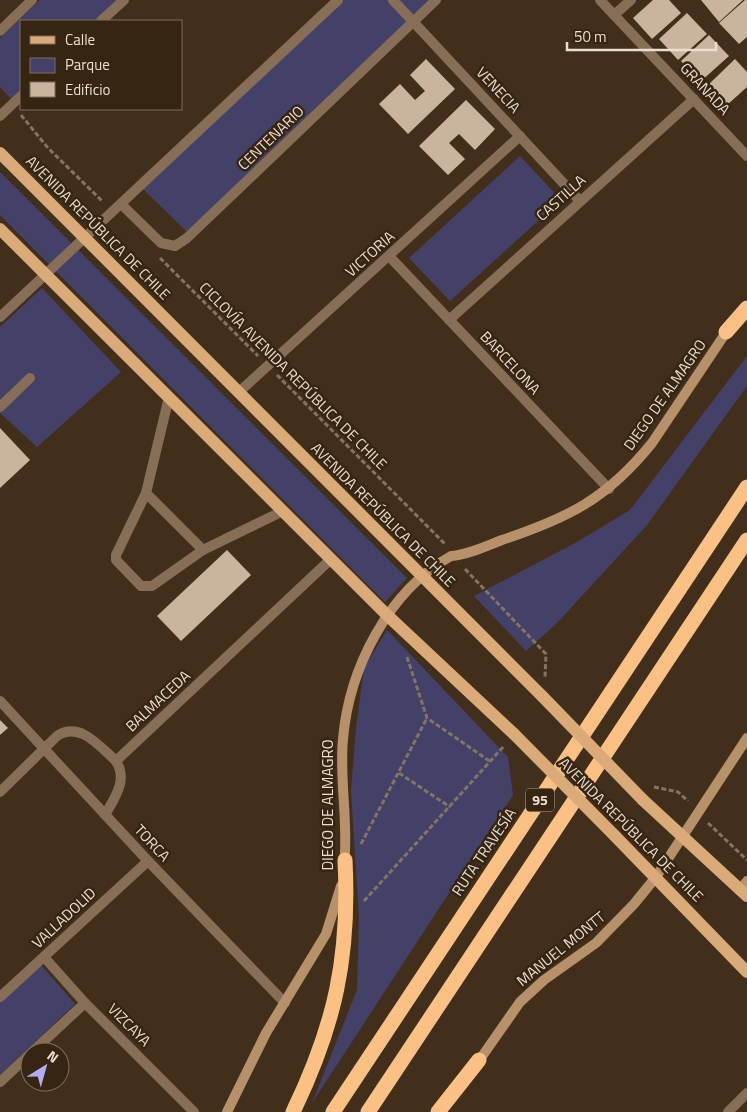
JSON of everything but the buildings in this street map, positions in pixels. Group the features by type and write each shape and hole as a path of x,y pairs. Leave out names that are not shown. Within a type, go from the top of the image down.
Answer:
{"highway":[{"path":"726,332 747,308"},
{"name":"RUTA TRAVESÍA","path":"333,1112 747,487"},
{"name":"95","path":"368,1112 747,540"},
{"path":"293,1112 318,1057 336,998 342,966 346,920 344,860"},
{"path":"438,1112 479,1060"}],"main road":[{"name":"AVENIDA REPÚBLICA DE CHILE","path":"0,153 421,576 543,692 644,800 681,836 745,889"},
{"name":"AVENIDA REPÚBLICA DE CHILE","path":"0,229 387,616 514,734 747,972"},
{"name":"DIEGO DE ALMAGRO","path":"227,1112 250,1063 326,934 339,896 344,860 342,766 346,713 366,655 387,616 421,576 440,562 572,514 608,489 639,460 652,443 747,300"},
{"name":"MANUEL MONTT","path":"447,1112 479,1060 520,1002 544,980 609,932 656,877 681,836 747,738"}],"street":[{"path":"0,31 32,0"},
{"path":"102,20 124,0"},
{"path":"0,317 338,0"},
{"name":"VENECIA","path":"393,0 580,201"},
{"name":"CENTENARIO","path":"121,204 161,243 175,246 187,238 436,0"},
{"name":"GRANADA","path":"600,0 747,156"},
{"path":"614,15 631,0"},
{"path":"0,116 20,97"},
{"name":"CASTILLA","path":"449,320 694,99"},
{"name":"VICTORIA","path":"239,392 390,257 520,136"},
{"name":"BARCELONA","path":"390,257 608,489"},
{"path":"0,407 30,378"},
{"path":"169,397 146,493 116,555 116,560 141,586 152,586 203,550 283,511"},
{"path":"146,493 203,550"},
{"name":"BALMACEDA","path":"116,761 331,559"},
{"name":"TORCA","path":"0,701 148,861 284,1003"},
{"path":"0,792 65,731 78,731 92,738 116,761 121,769 122,779 105,814"},
{"name":"VALLADOLID","path":"0,997 148,861"},
{"name":"VIZCAYA","path":"44,957 85,1003 194,1112"},
{"path":"43,1042 85,1003"},
{"path":"0,1082 20,1063"},
{"path":"728,1112 747,1093"}],"path":[{"path":"12,104 48,148 113,212"},
{"name":"CICLOVÍA AVENIDA REPÚBLICA DE CHILE","path":"153,251 456,556 469,575 546,654 543,692"},
{"path":"406,655 427,718 491,762"},
{"path":"344,860 363,842 427,718"},
{"path":"346,920 491,762 514,734"},
{"path":"399,773 450,807"}],"green space":[{"path":"40,0 117,0 96,20 20,20 20,92 12,100 0,87 0,38"},
{"path":"344,0 430,0 187,232 143,189"},
{"path":"520,156 561,200 450,301 409,258"},
{"path":"0,172 407,578 385,602 0,215"},
{"path":"42,288 121,372 37,447 0,413 0,327"},
{"path":"747,356 747,386 647,525 557,623 526,651 474,596 577,542 630,510"},
{"path":"387,630 508,757 513,795 312,1103 357,990 359,917 351,791 356,728 364,668"},
{"path":"41,965 75,1004 35,1042 20,1042 20,1056 0,1075 0,1002"}]}
